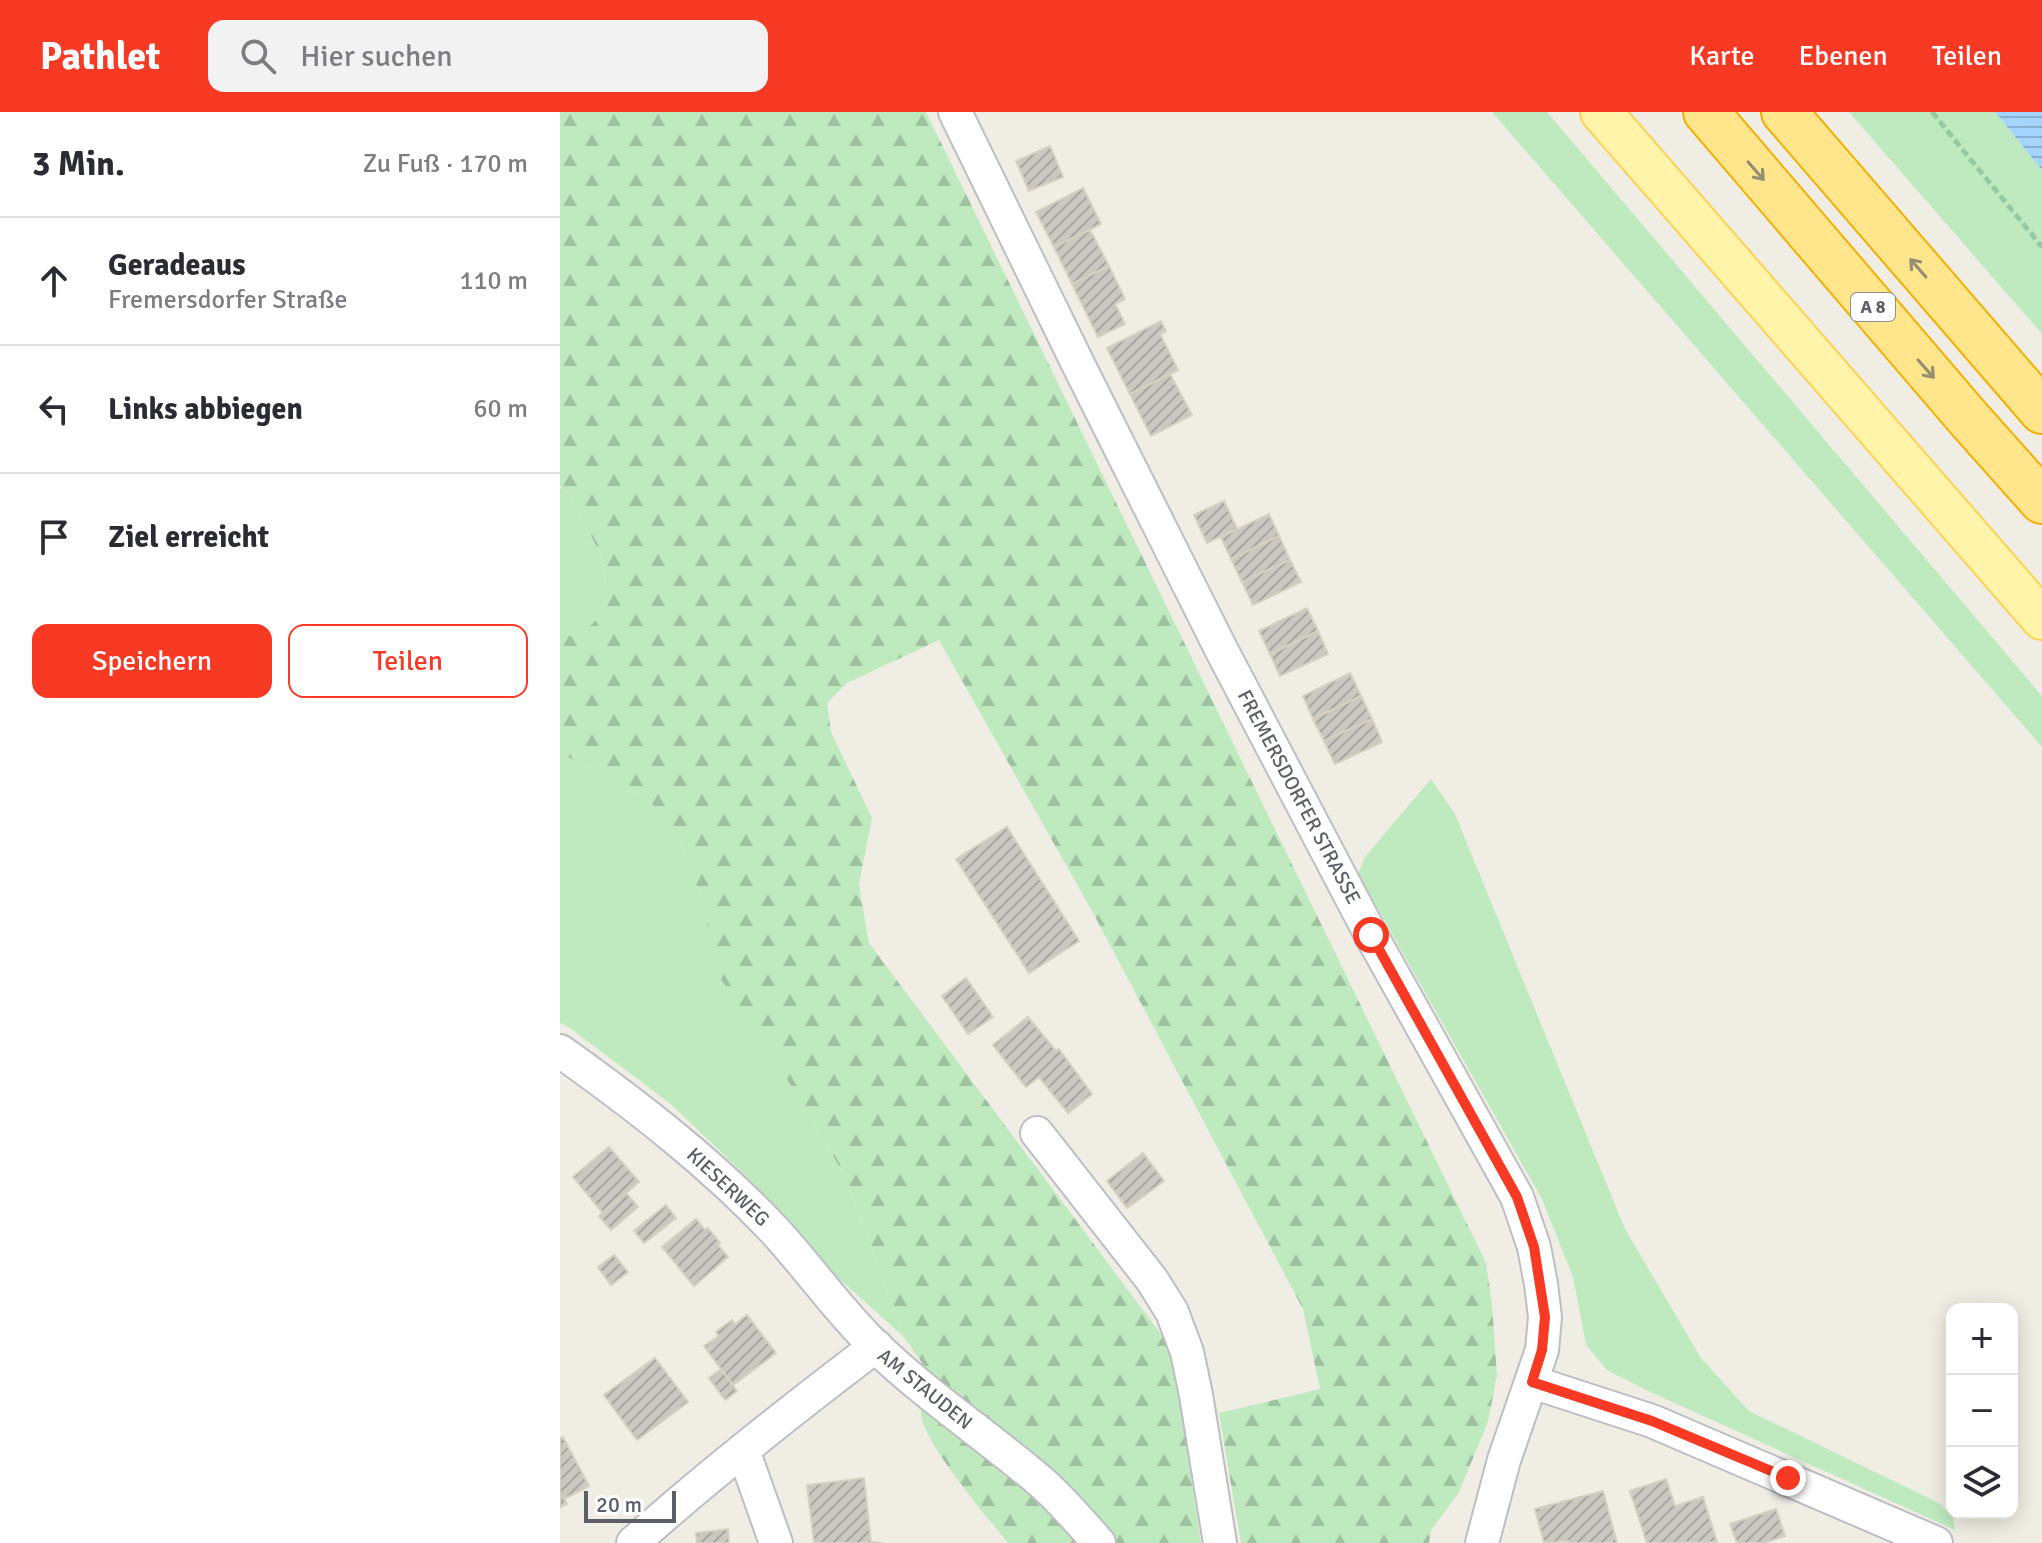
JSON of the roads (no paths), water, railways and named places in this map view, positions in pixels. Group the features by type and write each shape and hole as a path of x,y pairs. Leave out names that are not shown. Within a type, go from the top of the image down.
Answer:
{"highway":[{"name":"A 8","path":"1706,112 2042,501"},
{"path":"1784,112 2042,411"}],"main road":[{"path":"1601,112 2042,619"}],"street":[{"name":"FREMERSDORFER STRASSE","path":"955,112 1222,651 1371,935 1517,1197 1534,1247 1545,1317 1542,1350 1504,1460 1482,1543"},
{"name":"KIESERWEG","path":"560,1051 665,1130 735,1191 876,1346"},
{"path":"1037,1133 1152,1280 1172,1312 1187,1352 1196,1395 1220,1543"},
{"name":"AM STAUDEN","path":"633,1543 796,1406 876,1346 1042,1483 1099,1543"},
{"path":"1532,1382 1652,1421 1936,1543"},
{"path":"743,1450 776,1543"}],"water":[{"path":"1995,112 2042,112 2042,170"}]}
